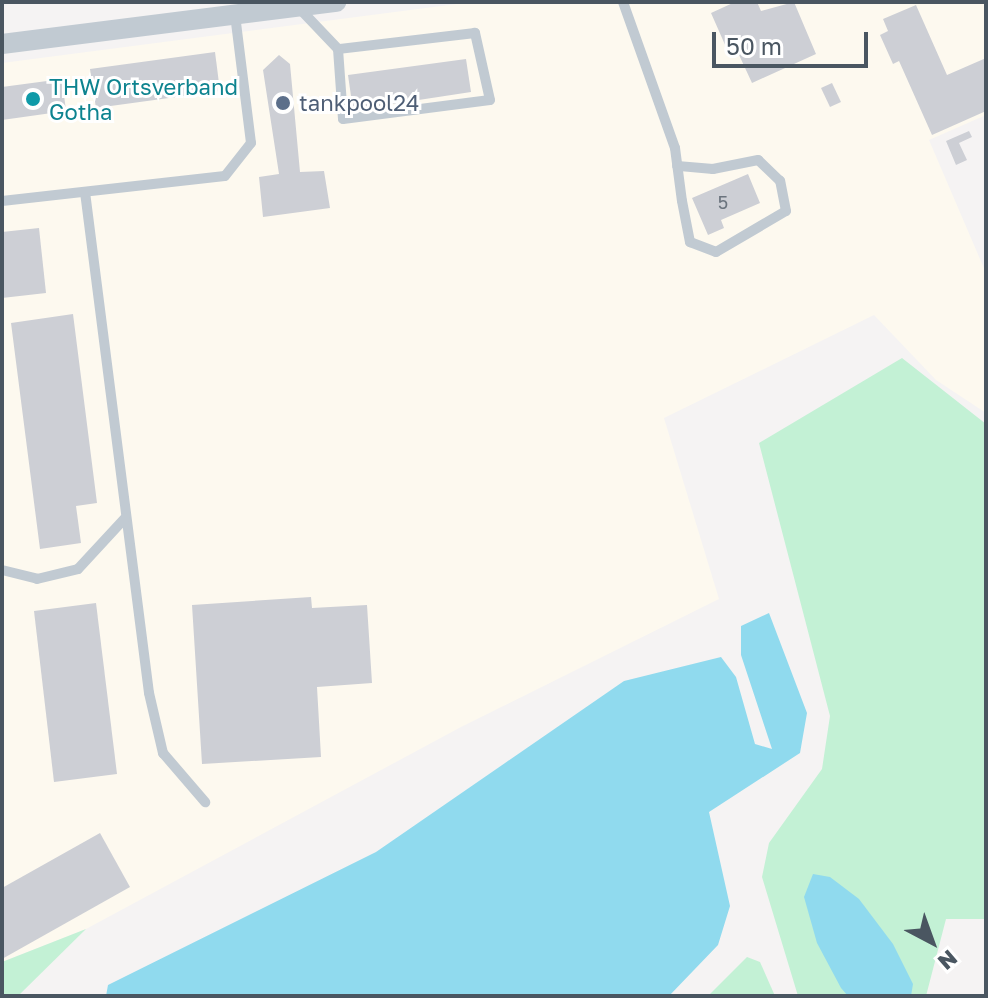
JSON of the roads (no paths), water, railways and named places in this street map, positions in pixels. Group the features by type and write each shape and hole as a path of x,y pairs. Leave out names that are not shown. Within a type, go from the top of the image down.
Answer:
{"street":[{"path":"2,44 235,14 268,6 297,7 336,2"}],"lane":[{"path":"623,2 677,166 690,242 702,251 716,252 786,211 780,181 758,160 713,169 677,166"},
{"path":"297,7 338,49 343,119 490,100 475,33 338,49"},
{"path":"2,201 225,176 251,143 235,14"},
{"path":"85,192 149,693 163,753 205,802"},
{"path":"2,570 37,579 78,569 125,518"}],"water":[{"path":"769,613 807,713 800,753 709,812 730,906 718,945 669,996 106,996 108,985 376,852 624,681 721,657 736,677 755,744 772,749 741,655 741,626"},
{"path":"813,874 830,877 859,899 893,944 913,984 911,996 848,996 841,988 817,943 804,897"}],"place":[{"name":"THW Ortsverband Gotha","path":"33,99"},
{"name":"tankpool24","path":"283,103"}]}
